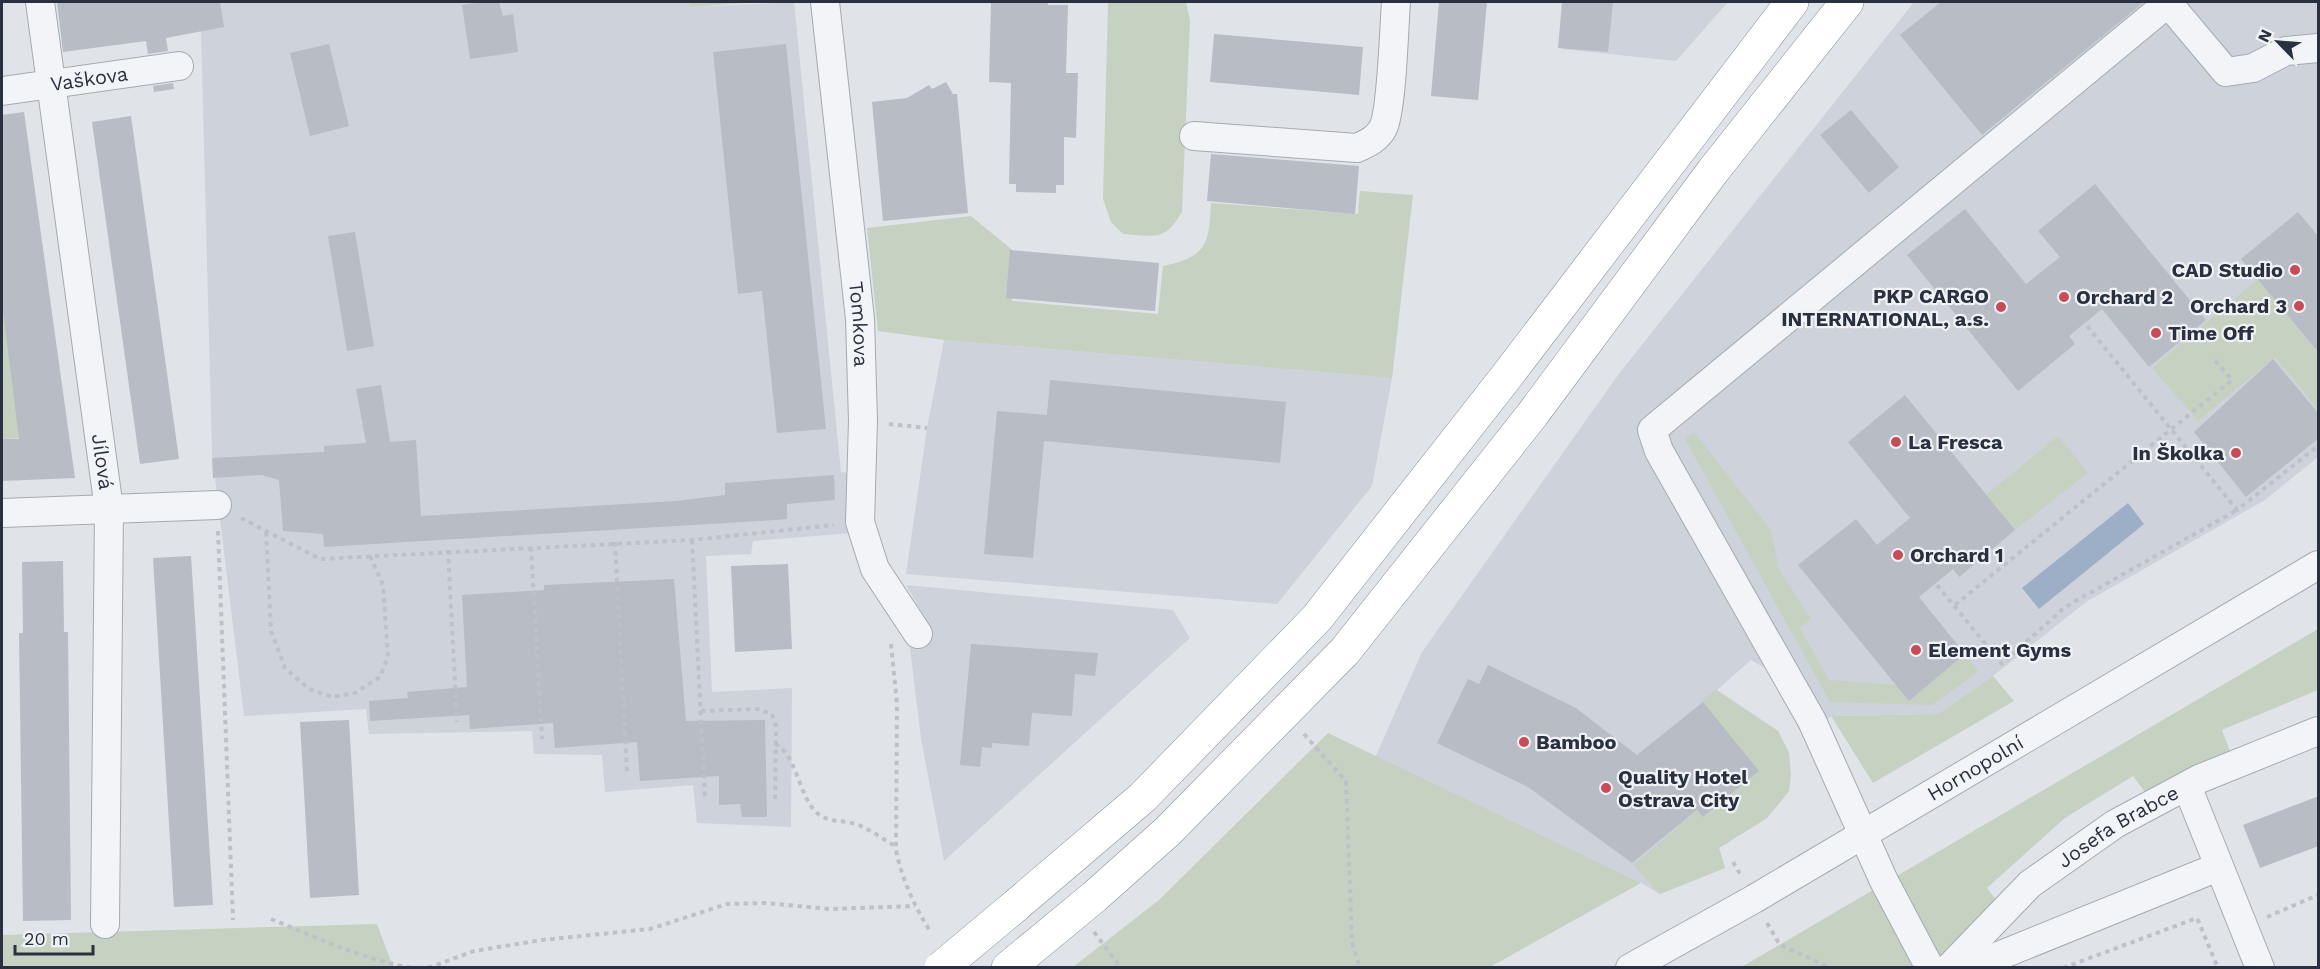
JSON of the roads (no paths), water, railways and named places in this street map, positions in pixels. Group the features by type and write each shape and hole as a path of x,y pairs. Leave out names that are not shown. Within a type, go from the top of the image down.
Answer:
{"highway":[{"path":"941,968 1143,797 1317,618 1506,377 1792,2"},
{"path":"1020,958 1094,897 1168,831 1345,651 1532,415 1713,171 1847,2"}],"street":[{"name":"Jílová","path":"40,2 109,509 105,924"},
{"name":"Tomkova","path":"825,2 860,319 863,421 860,522 875,569 918,634"},
{"path":"1194,135 1358,148 1372,141 1383,127 1388,105 1396,2"},
{"path":"1930,968 1884,881 1812,721 1659,451 1652,430 2168,3 2226,72 2253,68 2286,51 2319,48"},
{"name":"Vaškova","path":"2,91 179,66"},
{"path":"2,513 217,505"},
{"name":"Hornopolní","path":"1630,968 1754,899 2319,565"},
{"name":"Josefa Brabce","path":"1949,968 2030,884 2115,824 2187,786 2319,731"},
{"path":"2187,786 2260,968"},
{"path":"1969,968 2218,867"}],"water":[{"path":"2128,503 2144,524 2039,609 2022,588"}],"place":[{"name":"CAD Studio","path":"2295,270"},
{"name":"Orchard 2","path":"2064,297"},
{"name":"Orchard 3","path":"2299,306"},
{"name":"PKP CARGO INTERNATIONAL, a.s.","path":"2001,307"},
{"name":"Time Off","path":"2156,333"},
{"name":"La Fresca","path":"1896,442"},
{"name":"In Školka","path":"2236,453"},
{"name":"Orchard 1","path":"1898,555"},
{"name":"Element Gyms","path":"1916,650"},
{"name":"Bamboo","path":"1524,742"},
{"name":"Quality Hotel Ostrava City","path":"1606,788"}]}
